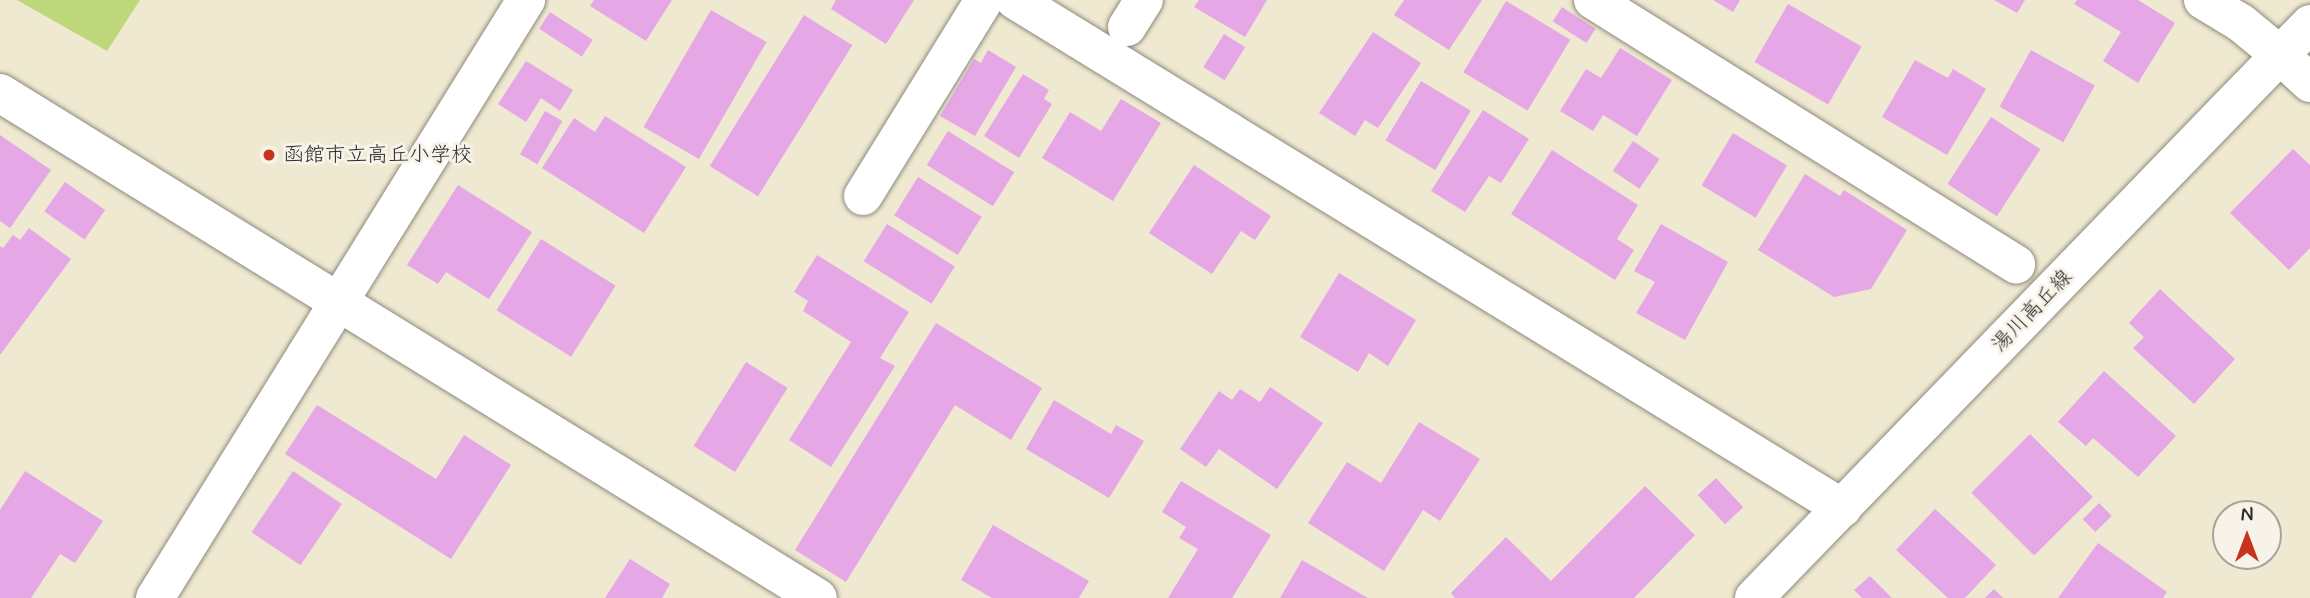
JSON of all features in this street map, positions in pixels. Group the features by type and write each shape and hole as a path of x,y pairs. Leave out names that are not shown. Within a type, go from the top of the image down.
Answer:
{"street":[{"path":"155,598 526,0"},
{"path":"863,196 984,0"},
{"path":"1016,0 1842,508"},
{"path":"1593,0 2016,264"},
{"path":"2203,0 2241,23 2310,83"},
{"name":"湯川高丘線","path":"1754,598 2310,24"},
{"path":"0,93 818,598"}],"green space":[{"path":"17,0 140,0 107,51"}],"building":[{"path":"594,0 672,0 646,41 590,6"},
{"path":"836,0 914,0 886,44 831,9"},
{"path":"1199,0 1267,0 1245,37 1194,7"},
{"path":"1404,0 1482,0 1449,50 1394,15"},
{"path":"1713,0 1740,0 1733,12"},
{"path":"1994,0 2025,0 2017,13"},
{"path":"2077,0 2138,0 2175,23 2138,83 2103,61 2121,32 2074,4"},
{"path":"1506,1 1570,40 1528,111 1463,72"},
{"path":"1788,4 1862,46 1828,105 1754,62"},
{"path":"1562,7 1596,29 1586,43 1553,21"},
{"path":"711,10 766,42 699,159 644,127"},
{"path":"550,12 593,40 582,57 539,29"},
{"path":"804,15 852,45 758,196 710,166"},
{"path":"1373,32 1421,63 1378,128 1365,120 1355,136 1319,113"},
{"path":"1224,34 1245,47 1225,80 1203,67"},
{"path":"1620,48 1672,80 1637,136 1603,115 1593,131 1560,111 1586,69 1601,78"},
{"path":"988,50 1016,67 975,136 940,116 974,59 981,63"},
{"path":"2031,50 2095,85 2063,142 1999,107"},
{"path":"1915,60 1948,78 1953,69 1986,89 1947,155 1882,117"},
{"path":"526,61 573,90 560,111 541,98 526,122 498,104"},
{"path":"1023,74 1049,90 1044,99 1052,104 1019,158 984,136"},
{"path":"1421,81 1471,111 1435,170 1385,140"},
{"path":"1121,99 1161,123 1113,201 1042,158 1070,112 1101,131"},
{"path":"1483,110 1529,139 1501,183 1489,176 1465,212 1431,191"},
{"path":"545,111 562,121 537,164 520,154"},
{"path":"605,116 686,167 644,233 542,168 574,118 595,132"},
{"path":"1991,117 2040,149 1997,216 1947,184"},
{"path":"948,131 1014,172 993,206 927,165"},
{"path":"1733,133 1787,165 1756,218 1702,185"},
{"path":"0,135 51,170 10,228 0,221"},
{"path":"1633,141 1660,159 1639,189 1613,171"},
{"path":"2293,149 2310,165 2310,248 2289,270 2230,213"},
{"path":"1552,150 1638,205 1617,239 1634,250 1615,280 1511,214"},
{"path":"1194,165 1271,216 1255,240 1241,231 1212,274 1149,233"},
{"path":"1805,174 1840,196 1844,190 1907,230 1871,289 1834,297 1758,250"},
{"path":"918,177 982,217 958,255 894,215"},
{"path":"65,182 105,210 84,240 44,211"},
{"path":"458,185 532,232 489,299 446,272 438,284 407,265"},
{"path":"887,224 955,266 932,304 864,261"},
{"path":"1661,224 1728,262 1685,340 1636,313 1655,282 1634,271"},
{"path":"29,228 71,259 0,355 0,246 3,248 13,235 20,240"},
{"path":"541,239 616,286 571,357 496,310"},
{"path":"817,255 909,312 880,358 895,366 831,467 789,440 851,342 803,311 808,301 794,292"},
{"path":"1339,273 1416,320 1388,366 1369,353 1358,372 1300,337"},
{"path":"2160,289 2235,359 2194,404 2133,348 2144,337 2129,323"},
{"path":"936,323 1042,388 1011,440 955,405 846,582 795,550"},
{"path":"746,362 788,388 735,472 694,446"},
{"path":"2104,371 2176,436 2138,477 2093,438 2086,446 2058,422"},
{"path":"1270,387 1323,423 1277,489 1219,449 1206,467 1180,449 1219,391 1232,400 1240,389 1260,402"},
{"path":"1054,400 1111,434 1116,425 1144,441 1109,498 1026,449"},
{"path":"317,405 436,479 464,435 511,465 451,559 285,454"},
{"path":"1419,422 1480,459 1440,521 1423,510 1384,571 1308,523 1347,462 1381,483"},
{"path":"2030,434 2093,497 2034,556 1971,493"},
{"path":"25,471 103,521 75,563 60,554 31,598 0,598 0,510"},
{"path":"293,471 342,504 301,565 252,532"},
{"path":"1716,478 1743,507 1725,524 1698,495"},
{"path":"1181,481 1271,535 1232,598 1168,598 1198,549 1179,538 1186,527 1162,512"},
{"path":"1645,486 1695,535 1634,598 1455,598 1451,593 1506,537 1551,581"},
{"path":"2099,503 2112,516 2095,532 2083,519"},
{"path":"1935,509 1996,565 1965,598 1948,598 1896,550"},
{"path":"993,525 1089,581 1079,598 992,598 961,580"},
{"path":"2098,543 2167,592 2163,598 2058,598"},
{"path":"630,559 670,584 662,598 605,598"},
{"path":"1302,560 1368,598 1280,598"},
{"path":"1870,576 1892,598 1862,598 1854,590"},
{"path":"1994,589 2003,598 1985,598"}],"place":[{"name":"函館市立高丘小学校","path":"269,155"}]}
